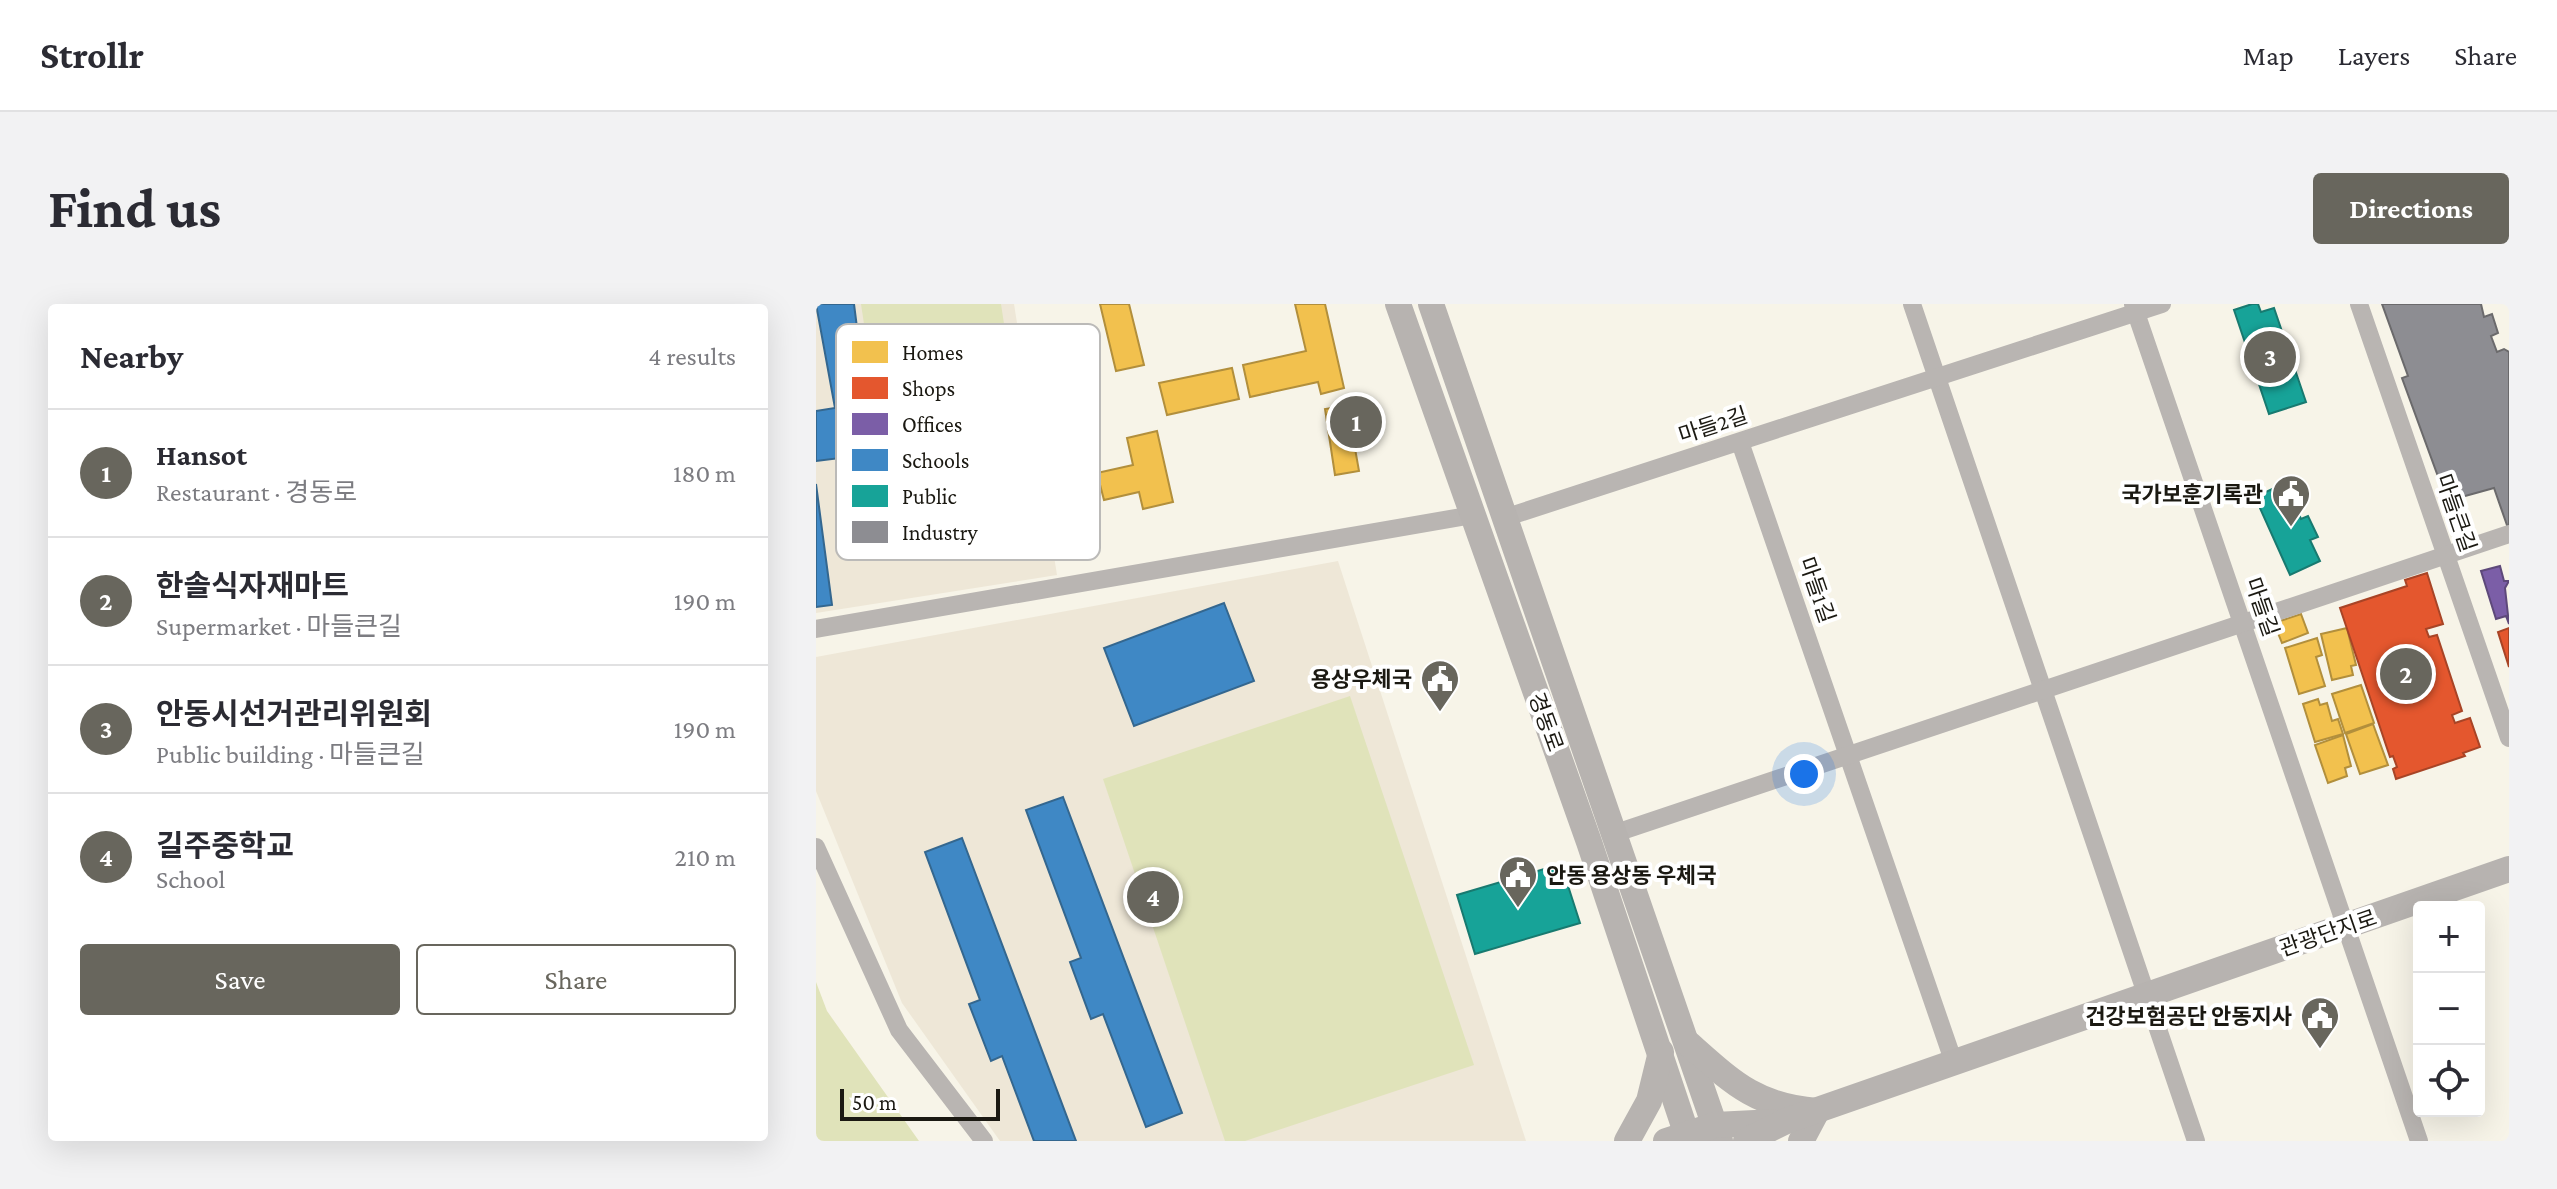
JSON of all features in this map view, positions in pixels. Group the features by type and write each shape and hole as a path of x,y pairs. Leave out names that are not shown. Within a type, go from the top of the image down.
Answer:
{"street":[{"name":"경동로","path":"1398,304 1661,1052 1681,1139"},
{"name":"경동로","path":"1431,304 1717,1133"},
{"path":"1912,304 2196,1141"},
{"name":"마들2길","path":"1504,518 1937,377 2135,308 2162,304"},
{"name":"마들큰길","path":"2359,304 2509,738"},
{"name":"마들길","path":"2135,308 2419,1141"},
{"name":"마들1길","path":"1740,442 1954,1063"},
{"path":"816,629 1473,515"},
{"path":"1616,833 2509,534"},
{"path":"816,847 899,1030 984,1141"},
{"name":"관광단지로","path":"1794,1131 1817,1111 2509,869"},
{"path":"1686,1042 1737,1087 1761,1101 1817,1111"},
{"path":"1627,1141 1649,1101 1661,1052"},
{"path":"1681,1139 1717,1133 1794,1131"},
{"path":"1746,1141 1794,1131"}],"shaded area":[{"path":"816,304 1014,304 1017,324 836,324 836,560 1055,560 1057,575 816,613"},
{"path":"1338,561 1526,1141 1000,1141 902,1003 816,791 816,657"}],"green space":[{"path":"861,304 1001,304 1004,324 864,324"},
{"path":"1350,696 1474,1065 1245,1141 1225,1141 1103,779"},
{"path":"816,982 827,1011 919,1141 816,1141"}],"building: Homes":[{"path":"1100,304 1129,304 1144,365 1116,371"},
{"path":"1295,304 1325,304 1344,388 1321,394 1318,382 1250,397 1243,365 1306,351"},
{"path":"1232,368 1239,399 1167,415 1159,383"},
{"path":"1357,404 1363,442 1354,443 1359,471 1335,475 1325,409"},
{"path":"1157,431 1173,502 1143,509 1139,492 1104,500 1100,472 1133,465 1127,438"},
{"path":"2301,614 2308,633 2282,643 2274,623"},
{"path":"2347,628 2356,665 2351,666 2353,675 2332,680 2321,634"},
{"path":"2317,638 2322,655 2316,657 2325,686 2299,694 2285,648"},
{"path":"2361,685 2374,723 2345,733 2332,694"},
{"path":"2318,699 2320,705 2327,703 2332,721 2338,719 2343,734 2315,742 2303,704"},
{"path":"2373,724 2388,765 2360,774 2346,734"},
{"path":"2343,735 2351,766 2345,768 2347,776 2328,783 2315,745"}],"building: Shops":[{"path":"2427,573 2443,624 2426,629 2429,637 2437,635 2462,711 2452,715 2455,723 2470,718 2480,747 2463,753 2465,756 2396,779 2393,769 2397,767 2393,756 2390,757 2340,608 2407,586 2405,580"},
{"path":"2509,628 2509,667 2498,632"}],"building: Offices":[{"path":"2500,566 2504,581 2509,581 2505,588 2509,624 2506,616 2496,619 2481,571"}],"building: Schools":[{"path":"816,304 854,304 857,324 836,324 836,459 816,461 816,411 835,408"},
{"path":"816,484 832,605 816,607"},
{"path":"1224,603 1254,681 1134,726 1104,648"},
{"path":"1063,797 1182,1113 1146,1127 1103,1014 1091,1019 1070,962 1081,958 1026,810"},
{"path":"962,838 1076,1141 1034,1141 1002,1056 991,1061 969,1004 980,1000 925,852"}],"building: Public":[{"path":"2258,304 2261,312 2274,308 2306,402 2269,414 2234,310"},
{"name":"국가보훈기록관","path":"2285,483 2301,519 2308,516 2318,537 2310,540 2320,561 2290,575 2255,497"},
{"name":"안동 용상동 우체국","path":"1561,864 1580,923 1475,954 1457,895"}],"building: Industry":[{"path":"2382,304 2481,304 2484,317 2492,314 2498,333 2491,336 2497,352 2504,349 2509,352 2509,531 2494,488 2447,501 2402,378 2408,376"}],"place":[{"name":"안동시선거관리위원회","path":"2270,357"},
{"name":"Hansot","path":"1356,422"},
{"name":"국가보훈기록관","path":"2291,528"},
{"name":"한솔식자재마트","path":"2406,674"},
{"name":"용상우체국","path":"1440,713"},
{"name":"길주중학교","path":"1153,897"},
{"name":"안동 용상동 우체국","path":"1518,909"},
{"name":"건강보험공단 안동지사","path":"2320,1050"}]}
